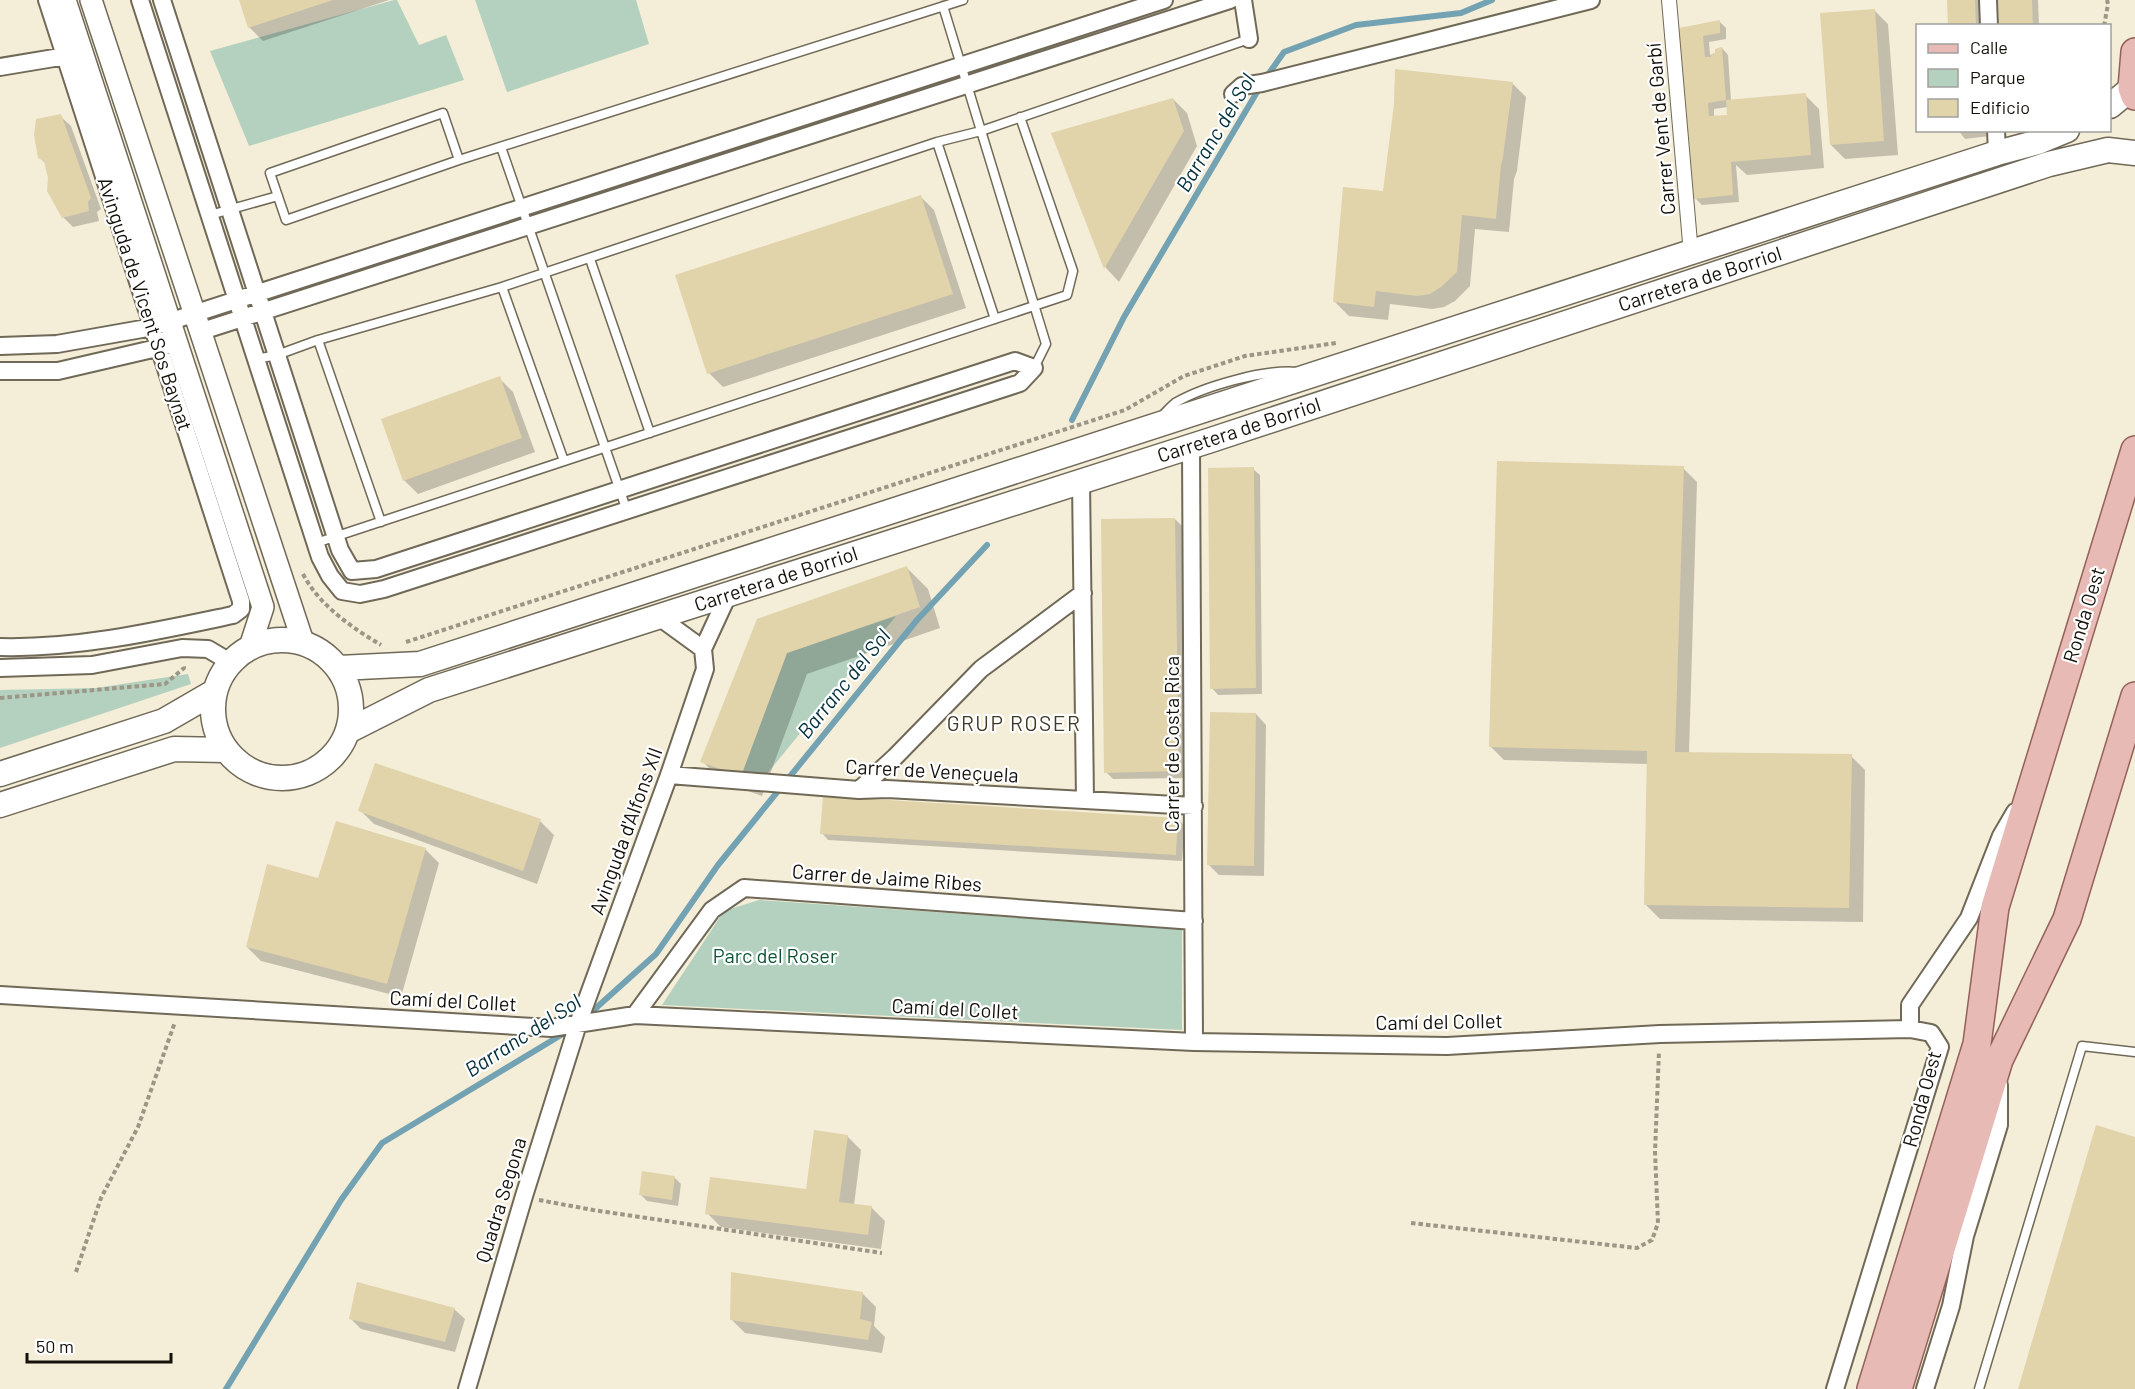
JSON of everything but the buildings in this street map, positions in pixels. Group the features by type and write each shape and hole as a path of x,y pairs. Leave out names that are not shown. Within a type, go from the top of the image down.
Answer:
{"main road":[{"path":"2111,105 2134,92 2135,51"},
{"name":"Carretera de Borriol","path":"339,668 420,664 1691,254 1996,142 2038,142 2062,132"},
{"name":"Carretera de Borriol","path":"348,731 429,690 1191,447 2049,164 2108,150 2135,153"},
{"name":"Ronda Oest","path":"1871,1389 1977,1044 1995,907 2135,450"},
{"path":"276,640 303,642 323,652 339,668 351,698 348,731 327,763 292,779 255,774 225,750 213,722 214,692 230,662 250,647 276,640"},
{"path":"0,774 164,721 214,692"},
{"path":"1898,1389 1999,1060 2067,919 2135,696"},
{"path":"0,805 174,748 225,750"}],"street":[{"name":"Avinguda de Vicent Sos Baynat","path":"47,0 161,324"},
{"name":"Avinguda de Vicent Sos Baynat","path":"0,647 18,648 91,641 233,615 241,609 241,601 168,346 65,0"},
{"path":"91,0 277,570 303,642"},
{"path":"140,0 316,543 330,576 342,591 360,594 395,586 1020,384 1034,368 1016,361 376,569 352,571 340,550 162,0"},
{"path":"196,323 237,300 257,293 1164,0"},
{"path":"196,323 243,318 263,312 1230,0"},
{"path":"1243,0 1249,39"},
{"path":"1233,94 1242,86 1592,0"},
{"name":"Carrer Vent de Garbí","path":"1669,0 1691,254"},
{"path":"1988,0 1989,24"},
{"path":"0,67 66,56"},
{"name":"Avinguda de Vicent Sos Baynat","path":"161,324 196,323"},
{"path":"0,346 57,344 161,324"},
{"name":"Avinguda de Vicent Sos Baynat","path":"168,346 262,607 250,647"},
{"path":"0,371 58,371 168,346"},
{"name":"Carrer de Costa Rica","path":"1191,447 1194,1042"},
{"path":"1082,481 1085,800"},
{"path":"859,790 895,757 981,669 1083,593"},
{"name":"Avinguda d'Alfons XII","path":"578,1024 669,775 705,669 703,650 728,595"},
{"path":"659,616 703,650"},
{"path":"0,668 92,665 182,648 208,649 230,662"},
{"path":"887,789 895,757"},
{"name":"Carrer de Veneçuela","path":"669,775 859,790 887,789 1194,806"},
{"name":"Ronda Oest","path":"1835,1389 1940,1047 1931,1033 1910,1029 1910,1005 1969,918 2001,836 2034,780"},
{"name":"Carrer de Jaime Ribes","path":"635,1014 712,910 744,888 1194,921"},
{"name":"Camí del Collet","path":"0,994 551,1028 635,1014 1194,1042 1447,1046 1660,1034 1910,1029"},
{"name":"Quadra Segona","path":"468,1389 524,1196 578,1024"},
{"path":"1926,1389 1951,1306 1965,1236 1999,1125 1999,1060"}],"lane":[{"path":"459,160 443,113 270,173 286,220 459,160 963,0"},
{"path":"943,6 1046,344 1034,368"},
{"path":"256,359 277,355 318,340 590,259 937,142 981,131 1249,39"},
{"path":"316,543 1067,295 1072,271 1020,117"},
{"path":"937,142 995,319"},
{"path":"501,147 627,510"},
{"path":"210,215 278,196"},
{"path":"590,259 650,433"},
{"path":"502,287 564,461"},
{"path":"318,340 381,522"},
{"path":"1979,1389 2082,1046 2135,1052"}],"path":[{"path":"2104,24 2107,0"},
{"path":"398,645 1125,410 1184,376 1245,356 1338,343"},
{"path":"277,570 298,563 310,586 342,619 380,645 389,645"},
{"path":"0,698 165,684 184,668 182,648"},
{"path":"76,1272 101,1198 138,1127 174,1026 178,1006"},
{"path":"1411,1223 1637,1248 1652,1240 1658,1223 1655,1152 1660,1034"},
{"path":"524,1196 593,1210 882,1253"}],"green space":[{"path":"397,0 419,45 446,35 464,80 249,146 210,51"},
{"path":"475,0 636,0 649,44 507,92"},
{"path":"896,616 766,775 741,776 787,653"},
{"path":"188,674 191,684 0,748 0,690 96,688"},
{"name":"Parc del Roser","path":"759,900 1182,929 1182,1030 662,1005 724,911"}],"waterway":[{"name":"Barranc del Sol","path":"1265,79 1284,52 1356,25 1461,13 1492,0"},
{"name":"Barranc del Sol","path":"1072,420 1124,317 1260,87"},
{"name":"Barranc del Sol","path":"586,1017 656,954 718,865 917,620 987,545"},
{"name":"Barranc del Sol","path":"226,1389 341,1200 382,1143 566,1032"}],"district":[{"name":"GRUP ROSER","path":"1014,724"}]}
